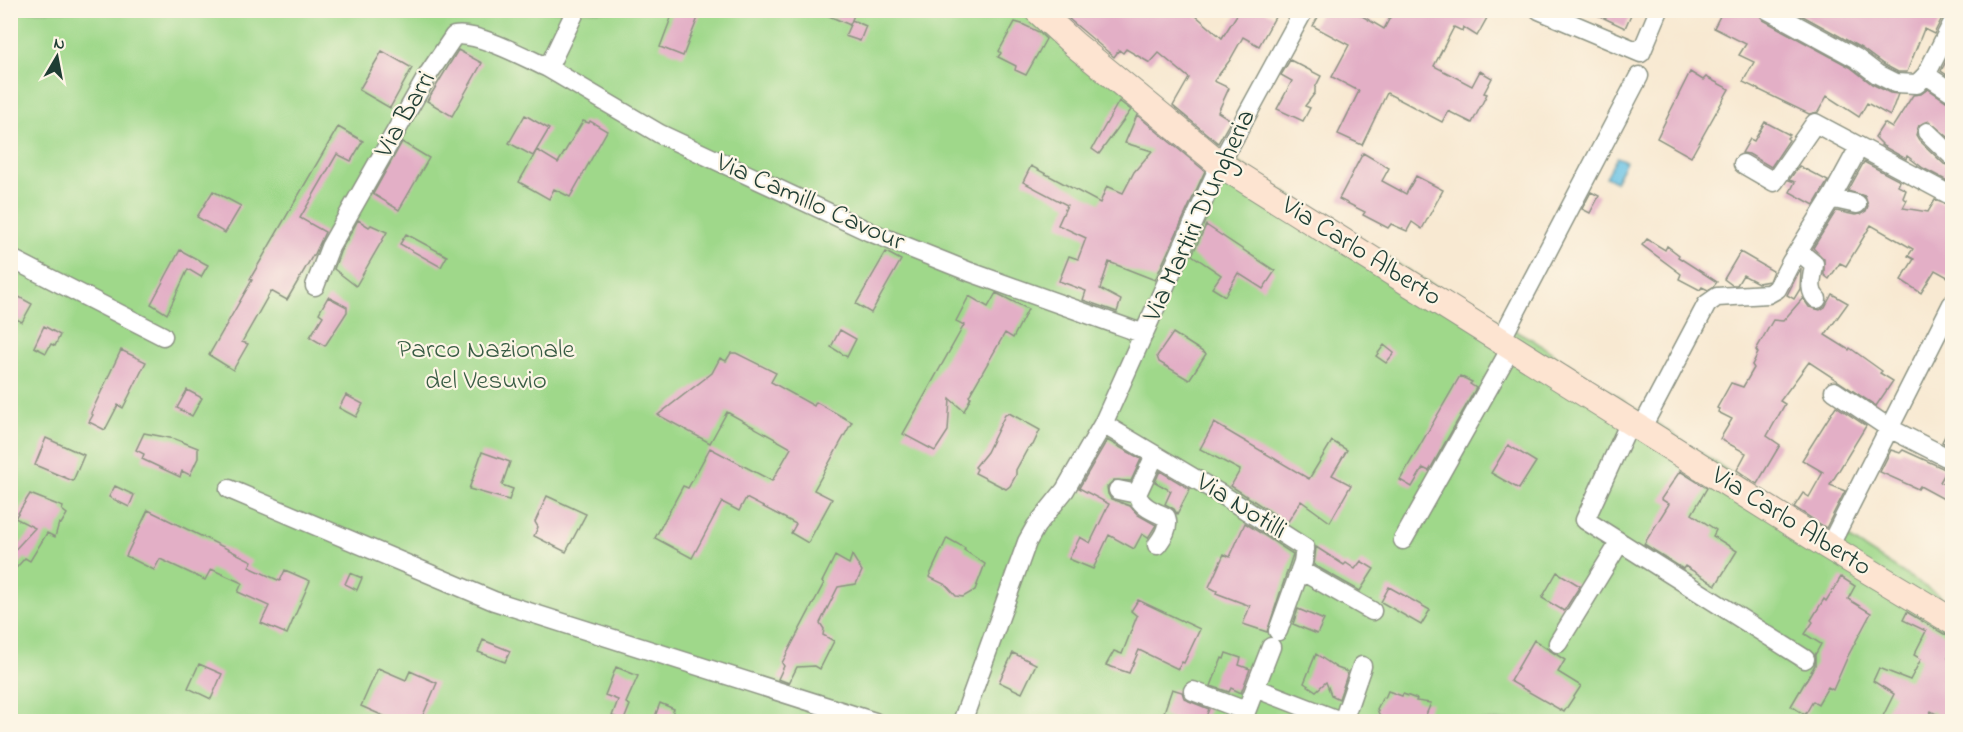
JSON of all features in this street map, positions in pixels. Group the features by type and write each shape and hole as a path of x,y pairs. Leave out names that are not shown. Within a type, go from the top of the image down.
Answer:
{"street":[{"path":"548,68 576,10"},
{"path":"1037,10 1220,164"},
{"name":"Via Martiri D'Ungheria","path":"962,722 1027,542 1036,526 1065,490 1103,424 1220,164 1304,10"},
{"path":"1539,10 1641,53 1659,10"},
{"path":"1768,10 1856,58 1877,74 1895,83 1917,84 1926,75 1953,24"},
{"name":"Via Barri","path":"315,286 330,247 429,73 454,36 464,34 500,46 548,68"},
{"name":"Via Camillo Cavour","path":"548,68 660,134 870,232 970,272 1144,334"},
{"path":"1926,75 1953,92"},
{"path":"1403,540 1506,344 1639,76"},
{"path":"1743,164 1774,182 1815,123 1953,196"},
{"path":"1927,132 1953,156"},
{"path":"1805,660 1585,520 1635,425 1707,304 1716,297 1768,294 1777,289 1859,147"},
{"name":"Via Carlo Alberto","path":"1220,164 1829,547 1953,621"},
{"path":"1833,195 1839,200 1857,204"},
{"path":"1798,251 1814,264 1811,287 1812,295 1817,299"},
{"path":"10,258 163,336"},
{"path":"1829,547 1953,304"},
{"path":"1834,391 1889,428 1953,460"},
{"name":"Via Notilli","path":"1103,424 1305,548 1300,570 1275,639 1244,716 1193,691"},
{"path":"1118,490 1137,494 1155,455"},
{"path":"229,489 494,602 875,722"},
{"name":"Via Notilli","path":"1137,494 1138,500 1143,505 1166,517 1168,522 1164,535 1157,545"},
{"path":"1558,644 1620,542"},
{"name":"Via Notilli","path":"1300,570 1372,610"},
{"path":"1256,688 1343,721 1362,666"}],"green space":[{"name":"Parco Nazionale del Vesuvio","path":"10,11 1049,11 1120,87 1418,277 1533,340 1828,538 1844,535 1952,604 1952,721 11,721"}],"water":[{"path":"1617,157 1626,161 1615,182 1606,177"}],"building":[{"path":"674,10 701,10 683,56 660,47"},
{"path":"815,10 856,10 850,25"},
{"path":"1077,10 1189,10 1222,38 1240,10 1263,10 1275,17 1259,46 1243,37 1230,60 1214,81 1229,88 1218,112 1231,120 1218,143 1173,106 1189,78 1159,53 1150,63 1126,49 1123,53 1119,50 1114,57 1069,19"},
{"path":"1322,10 1352,10 1384,29 1394,10 1478,10 1488,16 1477,36 1463,27 1462,31 1454,27 1434,66 1472,86 1480,71 1492,78 1484,93 1487,94 1472,123 1448,111 1442,122 1387,93 1362,145 1338,134 1359,91 1332,77 1349,45 1313,26"},
{"path":"1587,10 1633,10 1625,28"},
{"path":"1723,10 1757,10 1763,20 1850,67 1872,84 1890,93 1898,94 1890,116 1867,103 1859,117 1827,96 1818,112 1809,114 1743,82 1754,62 1739,55 1746,44 1714,28"},
{"path":"1792,10 1953,10 1953,13 1946,14 1942,18 1934,34 1924,29 1907,72 1898,72 1861,48"},
{"path":"852,20 866,26 860,41 845,36"},
{"path":"1015,22 1039,32 1046,39 1026,75 1015,70 1016,66 998,57"},
{"path":"1953,48 1953,79 1941,71"},
{"path":"458,50 482,63 452,116 427,101"},
{"path":"382,51 412,68 390,108 359,90"},
{"path":"1290,60 1321,76 1315,93 1305,106 1310,108 1303,121 1277,109 1292,81 1281,75"},
{"path":"1690,72 1703,80 1706,77 1729,89 1691,157 1657,138"},
{"path":"1928,89 1953,103 1953,141 1929,121 1919,125 1916,135 1944,164 1953,167 1953,184 1923,168 1907,156 1906,159 1881,145 1875,137 1884,123 1892,128 1913,95 1921,94"},
{"path":"1119,101 1131,110 1099,154 1092,149"},
{"path":"525,115 549,129 533,156 509,143"},
{"path":"1137,115 1205,171 1155,280 1109,262 1100,289 1121,300 1117,312 1083,300 1086,291 1059,281 1069,256 1078,259 1086,238 1058,225 1067,205 1023,182 1031,166 1100,203 1107,186 1123,193 1134,172 1152,151 1125,143"},
{"path":"583,121 589,123 590,121 607,131 570,197 554,189 549,199 519,182 537,150 558,163"},
{"path":"1765,122 1790,135 1771,167 1749,154 1742,153 1750,139 1754,141"},
{"path":"338,127 363,141 351,161 337,154 300,218 325,232 314,256 287,300 271,291 242,342 248,344 233,370 209,355"},
{"path":"402,142 429,158 399,210 373,194"},
{"path":"1363,153 1389,168 1382,181 1406,194 1416,176 1443,190 1422,229 1412,222 1407,231 1391,224 1388,228 1363,215 1365,212 1339,199"},
{"path":"1864,162 1900,181 1898,186 1906,190 1903,198 1907,200 1903,208 1928,212 1935,200 1953,207 1953,280 1935,270 1921,293 1901,280 1914,259 1908,256 1913,249 1871,225 1846,266 1840,263 1829,279 1824,275 1824,259 1813,248 1836,211 1855,215 1866,211 1868,206 1865,196 1848,191"},
{"path":"1799,166 1828,181 1814,205 1790,192 1795,182 1789,180"},
{"path":"213,191 241,206 225,233 197,217"},
{"path":"1591,192 1599,196 1590,213 1582,209"},
{"path":"358,220 369,227 371,225 387,232 356,286 334,269 340,252"},
{"path":"1206,225 1275,271 1263,289 1238,273 1225,296 1212,288 1221,275 1192,255"},
{"path":"406,234 447,256 441,267 400,244"},
{"path":"1647,239 1665,250 1667,246 1679,255 1678,257 1717,282 1708,290 1702,287 1700,290 1679,279 1681,274 1642,245"},
{"path":"180,250 208,265 201,277 188,269 167,314 151,304"},
{"path":"886,252 901,260 871,313 856,304"},
{"path":"1740,252 1773,271 1769,281 1758,283 1743,275 1737,285 1732,285 1724,279"},
{"path":"1801,268 1800,289 1794,299 1787,295"},
{"path":"10,292 32,304 22,322 10,316"},
{"path":"996,293 1028,309 1013,338 1005,333 969,396 971,397 964,411 950,399 948,431 935,451 903,434 964,325 956,321 969,296 988,307"},
{"path":"1832,294 1848,303 1825,335 1849,350 1850,348 1893,381 1876,406 1809,362 1780,401 1785,404 1767,436 1780,445 1757,484 1737,470 1746,453 1720,439 1732,419 1718,412 1717,408 1731,383 1743,387 1754,368 1752,365 1758,353 1756,350 1773,320 1783,321 1803,298 1809,307 1820,310 1825,307"},
{"path":"328,297 347,307 347,312 325,346 310,337 323,316 319,313"},
{"path":"44,326 60,335 55,346 51,344 46,353 34,347"},
{"path":"840,330 856,339 847,357 831,347"},
{"path":"1173,333 1206,354 1189,380 1159,362 1157,356"},
{"path":"1384,345 1394,353 1386,363 1376,356"},
{"path":"121,350 146,362 123,408 118,405 105,430 89,422 93,415 91,413"},
{"path":"731,353 736,353 776,373 771,382 814,406 816,402 852,422 814,490 832,499 808,543 791,533 796,524 746,498 739,511 722,502 692,558 655,538 683,486 688,488 710,448 772,481 791,448 727,412 710,443 658,415 712,373 720,358 726,361"},
{"path":"1460,376 1472,382 1470,384 1476,388 1429,471 1423,468 1412,487 1400,480"},
{"path":"187,390 202,398 192,416 177,408"},
{"path":"346,395 363,404 356,417 339,408"},
{"path":"1836,406 1866,426 1830,485 1845,491 1826,528 1794,507 1803,493 1809,497 1823,472 1802,460"},
{"path":"1009,413 1040,430 1016,470 1010,486 1006,489 975,473 977,469 975,467 987,452 1005,415"},
{"path":"1953,420 1953,448 1942,442"},
{"path":"1214,423 1309,479 1332,441 1347,450 1332,475 1351,485 1330,522 1301,501 1287,523 1231,486 1240,470 1200,449"},
{"path":"144,433 175,439 198,448 198,458 190,475 182,471 180,477 142,459 144,454 136,450"},
{"path":"46,438 84,455 73,481 35,465"},
{"path":"1107,440 1141,459 1131,481 1114,480 1107,487 1108,494 1111,499 1130,506 1138,515 1156,525 1148,538 1142,534 1134,549 1109,535 1093,569 1069,559 1080,537 1090,543 1109,504 1079,488"},
{"path":"1508,445 1536,462 1519,489 1491,473"},
{"path":"1891,450 1900,453 1903,450 1947,470 1940,482 1953,488 1953,504 1920,486 1918,489 1880,472"},
{"path":"482,452 510,462 502,485 513,489 509,500 469,489"},
{"path":"1160,471 1190,489 1177,514 1174,509 1165,504 1171,491 1155,482"},
{"path":"1680,471 1707,488 1692,514 1716,530 1713,536 1737,551 1716,585 1685,566 1683,569 1644,544 1669,504 1661,499"},
{"path":"115,486 134,495 129,507 109,497"},
{"path":"30,494 63,507 62,510 67,514 61,524 59,523 55,537 47,533 30,561 25,558 10,575 10,555 35,528 15,518"},
{"path":"547,496 586,514 566,552 534,536 538,527 535,522"},
{"path":"148,510 252,561 249,567 280,581 285,570 310,581 287,634 261,623 269,606 238,592 242,583 211,569 205,580 160,559 154,570 126,556"},
{"path":"1245,523 1293,554 1267,632 1243,624 1250,606 1216,593 1217,591 1209,587 1224,554 1230,557"},
{"path":"947,538 965,548 964,550 985,564 975,590 963,597 956,596 946,585 929,577"},
{"path":"1316,547 1344,565 1346,563 1355,569 1361,561 1374,569 1360,591 1314,565"},
{"path":"852,555 862,571 856,584 838,587 820,623 824,629 823,635 834,641 820,669 815,666 797,667 789,683 778,679 784,666 782,663 824,583 822,582 835,556 849,564"},
{"path":"1557,572 1580,586 1564,611 1542,598"},
{"path":"350,573 362,578 357,590 345,584"},
{"path":"1841,577 1855,586 1848,599 1871,613 1833,690 1828,687 1818,704 1813,701 1805,715 1791,706 1815,665 1815,655 1821,644 1805,634 1824,599 1826,601"},
{"path":"1389,587 1430,610 1421,625 1381,602"},
{"path":"1138,600 1200,629 1184,663 1182,662 1178,669 1139,650 1129,673 1106,665 1114,651 1122,654 1137,616 1131,611"},
{"path":"1298,609 1324,620 1317,634 1293,624"},
{"path":"1907,612 1944,634 1953,636 1953,650 1948,658 1953,661 1953,722 1931,711 1924,722 1880,722 1894,694 1873,681 1879,668 1910,680 1921,659 1914,655 1926,631 1903,620"},
{"path":"483,640 510,651 505,662 478,652"},
{"path":"1534,640 1565,660 1558,672 1581,686 1564,712 1510,681"},
{"path":"1013,653 1036,664 1022,693 999,682"},
{"path":"1226,653 1241,658 1239,665 1250,669 1241,693 1231,688 1229,692 1211,686"},
{"path":"1316,654 1337,668 1348,672 1339,699 1331,695 1326,682 1316,691 1304,683"},
{"path":"199,664 222,674 211,699 188,688"},
{"path":"616,667 638,676 626,703 630,705 624,720 612,716 618,700 605,695"},
{"path":"378,668 406,680 410,671 437,683 420,722 397,722 361,706"},
{"path":"1172,689 1182,692 1184,698 1189,701 1209,709 1204,722 1179,722 1163,715"},
{"path":"1388,691 1417,699 1416,701 1431,703 1423,722 1382,722 1377,709"},
{"path":"660,703 674,709 669,722 653,722"}]}
